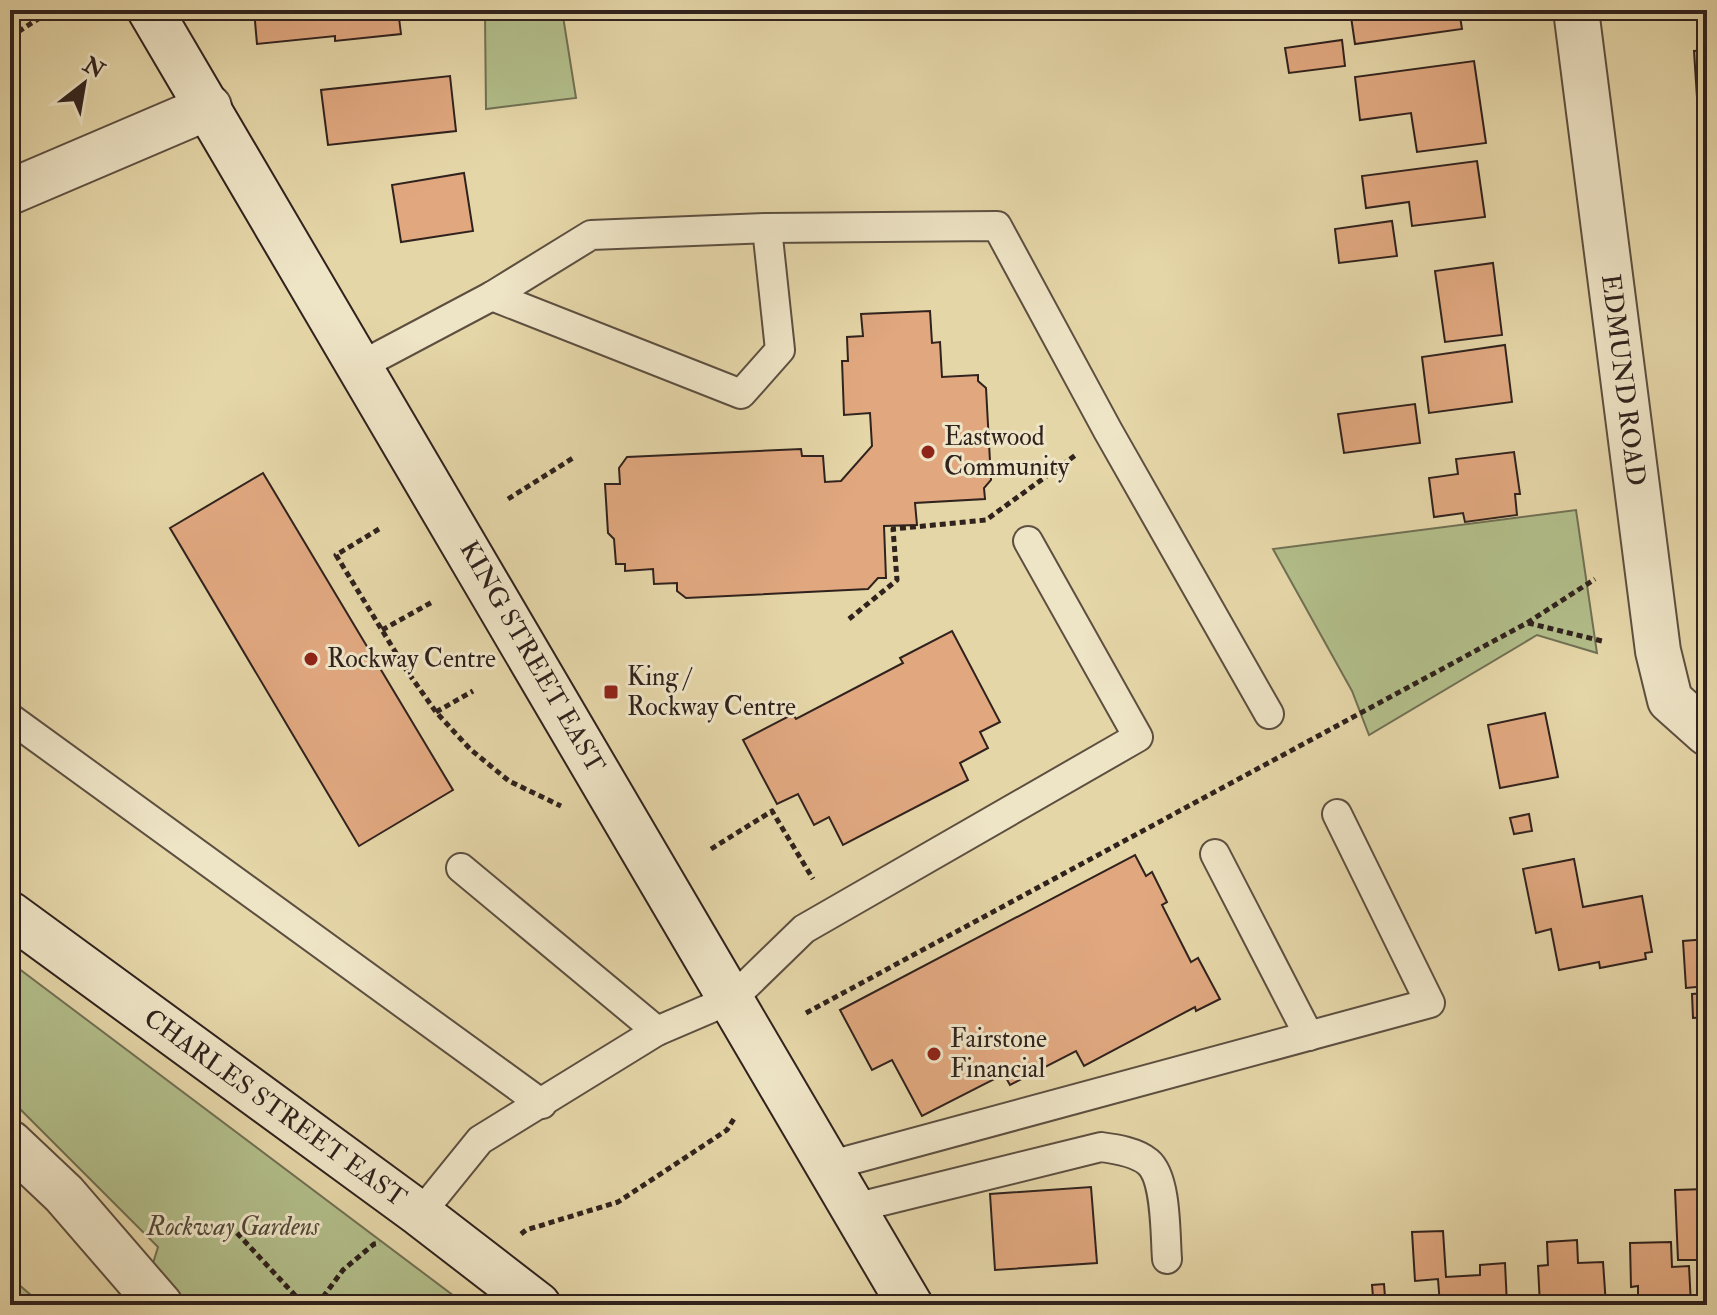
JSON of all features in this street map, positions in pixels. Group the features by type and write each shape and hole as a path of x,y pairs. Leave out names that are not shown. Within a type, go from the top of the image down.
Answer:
{"main road":[{"name":"KING STREET EAST","path":"150,10 910,1305"},
{"name":"EDMUND ROAD","path":"1576,10 1658,651 1670,700 1707,733"},
{"path":"10,192 209,107"},
{"name":"CHARLES STREET EAST","path":"10,914 406,1227 538,1305"},
{"path":"10,1143 64,1194 160,1305"}],"lane":[{"path":"360,366 492,296 591,235 767,228 997,226 1108,431 1269,714"},
{"path":"492,296 741,394 780,350 767,228"},
{"path":"406,1227 480,1140 657,1031 732,999 804,929 1138,737 1028,541"},
{"path":"10,718 542,1104"},
{"path":"828,1166 1430,1003 1337,814"},
{"path":"1215,854 1309,1036"},
{"path":"461,868 657,1031"},
{"path":"854,1208 1101,1147 1124,1151 1148,1162 1160,1178 1167,1259"}],"path":[{"path":"10,37 52,10"},
{"path":"849,619 897,580 893,529 986,520 1108,431"},
{"path":"508,499 573,458"},
{"path":"379,529 336,555 407,671 436,712 470,749 509,781 561,806"},
{"path":"806,1013 1527,623 1595,579"},
{"path":"382,630 434,601"},
{"path":"1527,623 1602,641"},
{"path":"436,712 473,691"},
{"path":"711,849 772,811 834,912"},
{"path":"511,1242 526,1230 618,1202 727,1130 735,1117"},
{"path":"317,1305 343,1270 374,1244 406,1227"},
{"path":"237,1233 304,1305"}],"green space":[{"path":"475,10 562,10 576,98 486,109 485,16"},
{"path":"1576,510 1597,653 1537,635 1369,735 1352,691 1273,549"},
{"name":"Rockway Gardens","path":"10,962 466,1305 140,1305 158,1247 10,1099"},
{"path":"10,1277 32,1296 33,1305 10,1305"}],"building":[{"path":"254,10 398,10 401,34 335,41 335,36 257,44"},
{"path":"1350,10 1459,10 1462,29 1355,44"},
{"path":"1342,40 1345,66 1289,73 1285,48"},
{"path":"1707,50 1707,112 1698,113 1694,51"},
{"path":"1474,61 1486,143 1417,152 1411,113 1360,120 1355,77"},
{"path":"450,76 456,131 328,145 321,90"},
{"path":"1477,161 1485,217 1412,226 1409,202 1366,208 1362,176"},
{"path":"464,173 473,231 401,242 392,185"},
{"path":"1392,221 1397,256 1339,263 1335,229"},
{"path":"1493,263 1502,335 1445,342 1435,271"},
{"name":"Eastwood Community","path":"930,311 932,343 940,342 942,377 978,375 978,381 986,388 991,480 984,488 985,499 915,503 917,525 884,526 886,578 878,578 868,589 686,598 677,591 677,583 654,584 653,569 625,571 625,564 616,564 614,539 608,533 605,484 620,484 619,468 627,457 801,449 802,456 823,456 825,482 841,481 872,446 870,413 844,415 842,361 848,361 847,337 863,336 861,314"},
{"path":"1505,345 1512,402 1429,413 1422,357"},
{"path":"1415,404 1420,443 1344,453 1338,414"},
{"path":"1514,452 1520,494 1515,494 1517,515 1465,522 1463,513 1434,517 1429,478 1458,474 1456,459"},
{"name":"Rockway Centre","path":"263,473 453,790 359,846 170,528"},
{"path":"952,631 1000,722 980,732 988,748 960,763 968,780 843,845 829,817 814,825 798,794 777,804 743,740 793,714 796,719 903,663 900,658"},
{"path":"1545,713 1558,777 1500,788 1488,725"},
{"path":"1529,814 1532,831 1514,834 1510,818"},
{"path":"1135,855 1146,876 1152,872 1167,902 1162,905 1191,962 1198,958 1220,999 1196,1011 1195,1007 1084,1066 1076,1051 1010,1085 1004,1074 922,1116 892,1060 872,1070 840,1010"},
{"path":"1574,859 1583,907 1642,896 1652,952 1645,953 1646,959 1600,968 1599,962 1559,970 1551,929 1536,933 1523,869"},
{"path":"1707,862 1707,934 1704,934 1700,863"},
{"path":"1707,939 1707,986 1686,988 1683,941"},
{"path":"1707,993 1707,1017 1693,1018 1692,994"},
{"path":"1091,1187 1097,1263 995,1270 990,1194"},
{"path":"1706,1189 1707,1260 1678,1260 1675,1190"},
{"path":"1443,1231 1446,1277 1480,1275 1480,1265 1505,1263 1507,1305 1440,1305 1438,1279 1415,1281 1412,1232"},
{"path":"1577,1240 1578,1263 1603,1262 1606,1305 1540,1305 1538,1266 1548,1265 1547,1242"},
{"path":"1671,1242 1672,1267 1689,1266 1691,1305 1638,1305 1638,1286 1631,1287 1630,1243"},
{"path":"1384,1284 1385,1297 1403,1296 1404,1305 1341,1305 1341,1299 1373,1297 1372,1285"}],"place":[{"name":"Eastwood Community","path":"928,452"},
{"name":"Rockway Centre","path":"311,659"},
{"name":"King / Rockway Centre","path":"611,692"},
{"name":"Fairstone Financial","path":"934,1054"}]}
